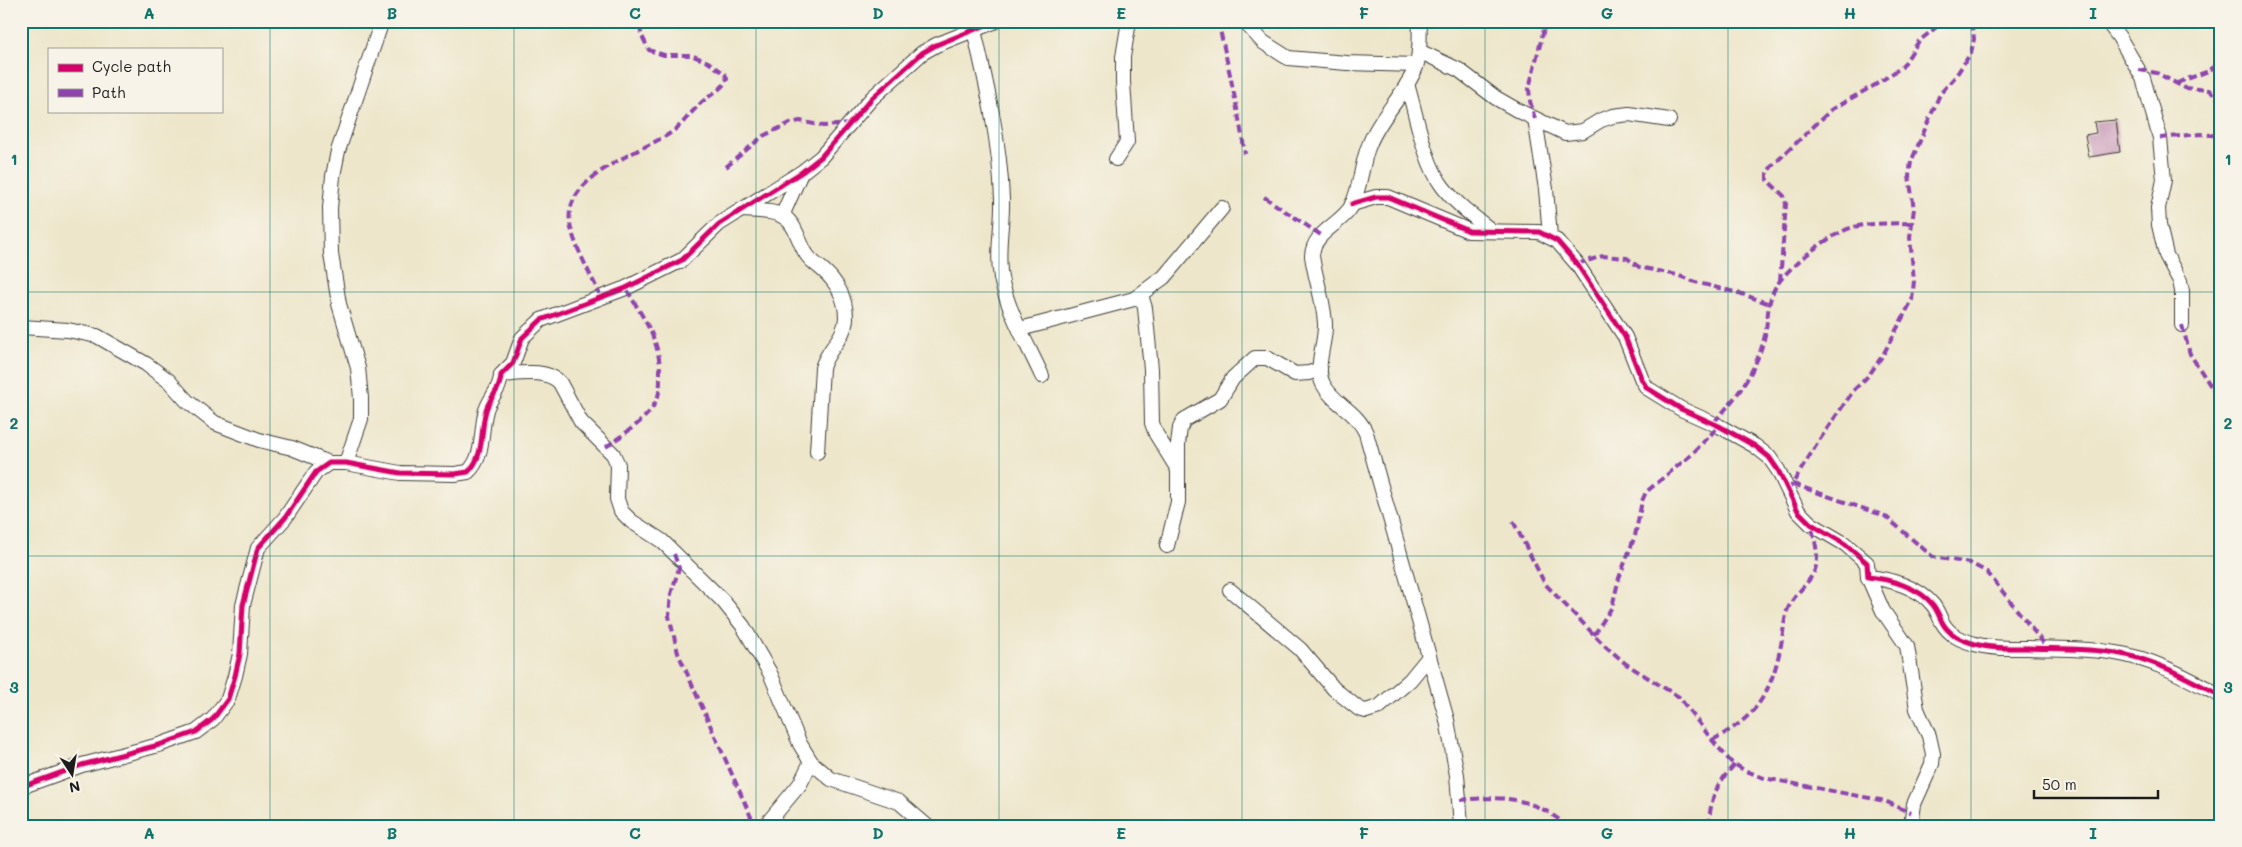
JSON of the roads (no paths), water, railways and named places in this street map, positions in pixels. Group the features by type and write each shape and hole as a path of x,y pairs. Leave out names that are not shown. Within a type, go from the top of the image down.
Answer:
{"street":[{"path":"370,55 372,21"},
{"path":"346,463 360,419 361,398 358,368 339,304 331,254 330,208 338,151 382,21"},
{"path":"21,327 68,330 97,336 146,364 169,381 186,401 215,423 259,440 292,448 329,463 346,463 400,473 455,474 468,472 477,461 486,409 501,384 501,375 512,363 522,338 541,320 626,288 682,260 719,224 802,172 821,157 872,98 916,59 936,46 996,21"},
{"path":"1116,159 1127,142 1123,57 1129,21"},
{"path":"1244,21 1263,42 1288,58 1347,64 1418,58 1459,70 1496,98 1556,130 1568,133 1583,131 1601,120 1613,116 1629,114 1669,120"},
{"path":"1420,21 1418,58 1407,84 1373,133 1352,204 1342,217 1321,235 1312,248 1325,322 1320,369 1322,382 1328,392 1358,419 1366,433 1454,750 1460,826"},
{"path":"2107,21 2144,78 2160,138 2164,180 2158,208 2159,225 2166,254 2180,281 2182,291 2182,325"},
{"path":"974,30 988,87 998,157 1002,203 999,252 1001,278 1020,328 1042,376"},
{"path":"1407,84 1430,164 1436,178 1454,200 1492,231"},
{"path":"1535,119 1547,194 1550,236"},
{"path":"782,216 802,172"},
{"path":"1352,204 1376,197 1388,197 1461,229 1539,232 1557,240 1577,264 1625,337 1647,388 1681,409 1720,426 1755,446 1769,457 1778,470 1798,511 1811,524 1845,544 1861,557 1867,564 1868,577 1883,611 1907,646 1917,709 1929,736 1933,754 1932,764 1914,804 1911,826"},
{"path":"1020,328 1126,302 1141,295 1173,268 1222,208"},
{"path":"742,210 782,216 795,228 811,260 835,282 841,294 845,310 843,331 826,357 822,368 818,452"},
{"path":"1141,295 1145,308 1151,369 1152,423 1156,434 1177,468"},
{"path":"1167,546 1178,502 1177,468 1180,428 1184,420 1220,399 1231,379 1252,360 1263,356 1295,374 1309,373 1320,369"},
{"path":"501,375 544,375 557,379 581,422 612,454 618,465 617,499 621,511 662,541 723,601 743,626 770,674 800,744 811,762 831,780 899,802 928,826"},
{"path":"21,787 82,765 178,739 196,732 213,719 228,699 235,676 240,654 243,605 258,548 286,518 316,472 329,463"},
{"path":"1868,577 1884,578 1915,591 1932,604 1948,631 1960,639 1998,648 2116,653 2171,669 2221,696"},
{"path":"1230,590 1300,649 1334,689 1359,709 1366,711 1379,707 1410,680 1428,658"},
{"path":"765,826 800,784 811,762"}]}
